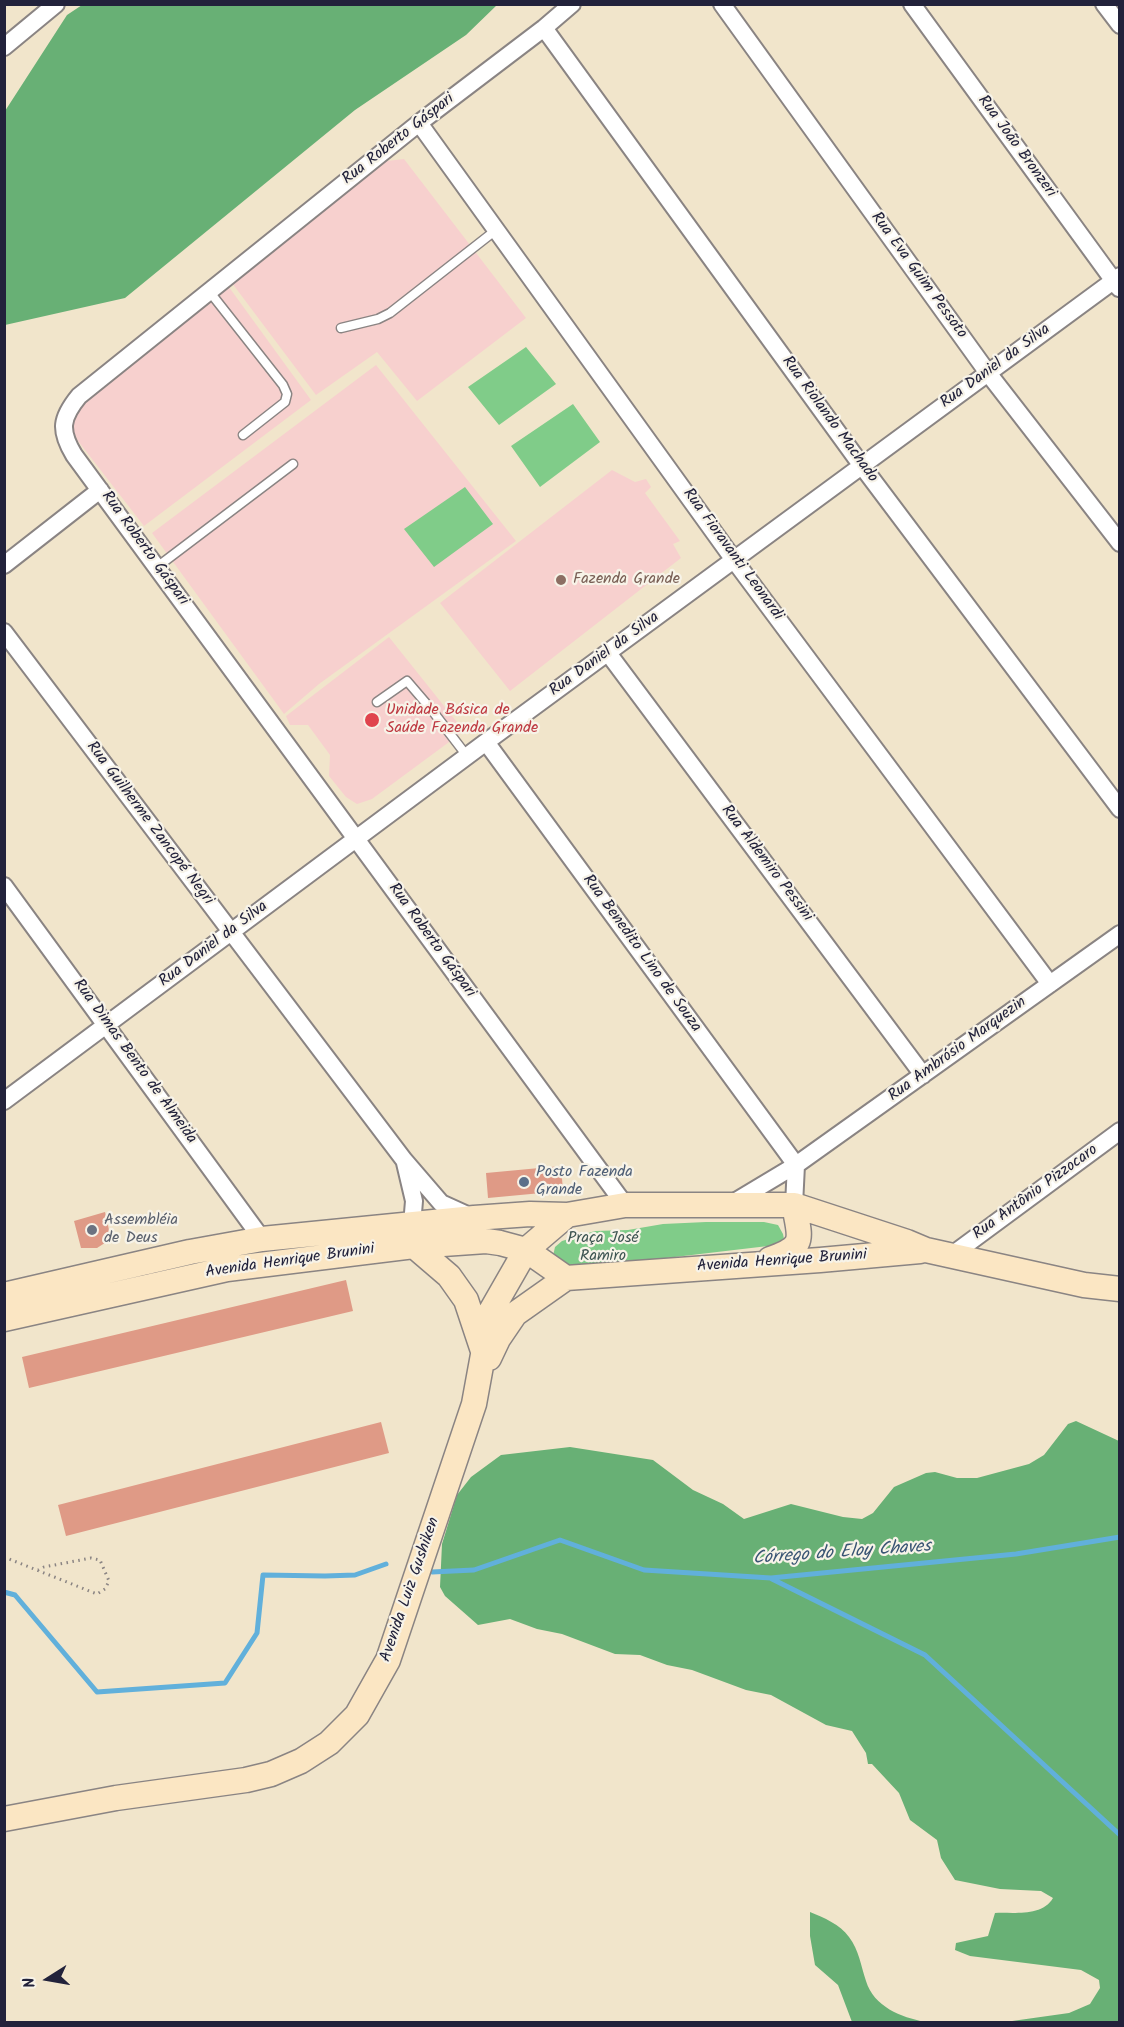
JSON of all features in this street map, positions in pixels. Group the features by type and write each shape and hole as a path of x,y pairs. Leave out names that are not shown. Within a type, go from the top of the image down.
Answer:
{"main road":[{"name":"Avenida Henrique Brunini","path":"4,1319 227,1269 413,1235 474,1218 530,1214 567,1215 625,1205 794,1205 926,1250 1084,1284 1119,1289"},
{"path":"756,1264 786,1254 796,1246 799,1233 794,1205"},
{"path":"566,1278 526,1250 567,1215"},
{"name":"Avenida Henrique Brunini","path":"4,1295 190,1252 262,1239 413,1235 486,1241 526,1250"},
{"path":"413,1235 449,1276 466,1300 484,1352"},
{"name":"Avenida Luiz Gushiken","path":"4,1819 116,1798 246,1780 271,1774 301,1761 329,1743 357,1715 388,1660 474,1404 491,1311 526,1250"},
{"name":"Avenida Henrique Brunini","path":"566,1278 926,1250"},
{"name":"Avenida Luiz Gushiken","path":"480,1377 498,1339 515,1314 566,1278"}],"street":[{"path":"4,47 56,4"},
{"name":"Rua Roberto Gáspari","path":"572,4 544,28 418,123 79,396 67,410 63,425 65,440 100,490 625,1205"},
{"name":"Rua Eva Guim Pessoto","path":"722,4 988,373 1119,543"},
{"name":"Rua João Bronzeri","path":"912,4 1117,282"},
{"path":"1104,4 1118,21"},
{"name":"Rua Riolando Machado","path":"544,28 862,466 1119,809"},
{"name":"Rua Fioravanti Leonardi","path":"418,123 734,560 1050,984"},
{"name":"Rua Daniel da Silva","path":"4,1101 486,742 988,373 1117,282"},
{"path":"4,565 100,490"},
{"name":"Rua Guilherme Zancopé Negri","path":"4,632 404,1160 441,1203 474,1218"},
{"name":"Rua Aldemiro Pessini","path":"609,653 923,1075"},
{"name":"Rua Benedito Lino de Souza","path":"486,742 796,1165"},
{"name":"Rua Dimas Bento de Almeida","path":"4,886 262,1239"},
{"name":"Rua Ambrósio Marquezin","path":"731,1204 796,1165 1119,934"},
{"name":"Rua Antônio Pizzocaro","path":"951,1256 1119,1131"},
{"name":"Rua Guilherme Zancopé Negri","path":"404,1160 414,1201 413,1235"},
{"path":"794,1205 796,1165"}],"lane":[{"path":"341,328 378,319 390,312 496,231"},
{"path":"209,291 283,385 287,394 285,402 243,435"},
{"path":"157,567 293,464"},
{"path":"378,702 406,681 467,756"}],"path":[{"path":"4,1557 97,1594 105,1589 109,1581 100,1560 91,1558 38,1570"}],"shaded area":[{"path":"404,159 526,318 417,401 377,352 316,395 232,283 387,161"},
{"path":"226,283 311,400 144,526 78,441 68,421 75,409"},
{"path":"376,365 516,541 319,684 284,714 152,533"},
{"name":"Fazenda Grande","path":"612,470 635,482 646,479 651,487 645,493 680,541 673,544 681,558 510,691 440,603"},
{"name":"Unidade Básica de Saúde Fazenda Grande","path":"389,637 464,731 372,799 357,804 346,797 329,776 330,755 308,725 290,725 286,716"}],"green space":[{"path":"82,5 497,5 466,35 355,110 125,298 5,325 5,111 67,15"},
{"path":"526,347 556,384 499,425 468,387"},
{"path":"573,404 600,442 540,487 511,446"},
{"path":"465,487 493,524 434,567 404,529"},
{"name":"Praça José Ramiro","path":"706,1222 764,1222 778,1225 785,1244 573,1269 553,1256 555,1247 562,1241 595,1231"},
{"path":"1076,1421 1119,1441 1119,2022 1005,2022 1069,2013 1090,2004 1100,1988 1099,1980 1081,1970 970,1956 955,1950 956,1943 988,1936 995,1913 1035,1911 1048,1904 1053,1898 1041,1891 1000,1889 955,1880 941,1858 937,1840 910,1820 899,1793 872,1764 868,1764 866,1753 852,1731 826,1725 771,1695 746,1690 692,1670 667,1665 640,1655 615,1654 562,1634 537,1629 510,1619 478,1625 445,1596 440,1587 442,1544 457,1495 471,1477 501,1455 570,1447 653,1460 693,1490 723,1504 744,1519 791,1504 843,1517 862,1519 873,1513 894,1487 926,1473 935,1472 957,1478 977,1478 1029,1464 1044,1455 1068,1424"},
{"path":"810,1912 836,1925 849,1937 875,1998 898,2014 925,2022 852,2022 838,1985 815,1965 810,1936"}],"building":[{"name":"Posto Fazenda Grande","path":"561,1166 563,1191 488,1198 486,1173"},
{"name":"Assembléia de Deus","path":"105,1212 111,1239 97,1248 81,1248 74,1221"},
{"path":"346,1280 353,1311 29,1388 22,1357"},
{"path":"381,1422 389,1453 66,1536 58,1505"}],"waterway":[{"name":"Córrego do Eloy Chaves","path":"432,1572 474,1570 560,1540 644,1570 771,1578 1016,1554 1120,1537"},
{"path":"4,1592 15,1595 97,1692 225,1683 257,1633 263,1575 355,1575 386,1564"},
{"path":"772,1579 925,1655 1120,1835"}],"place":[{"name":"Fazenda Grande","path":"561,580"},
{"name":"Unidade Básica de Saúde Fazenda Grande","path":"372,720"},
{"name":"Posto Fazenda Grande","path":"524,1182"},
{"name":"Assembléia de Deus","path":"92,1230"}]}
